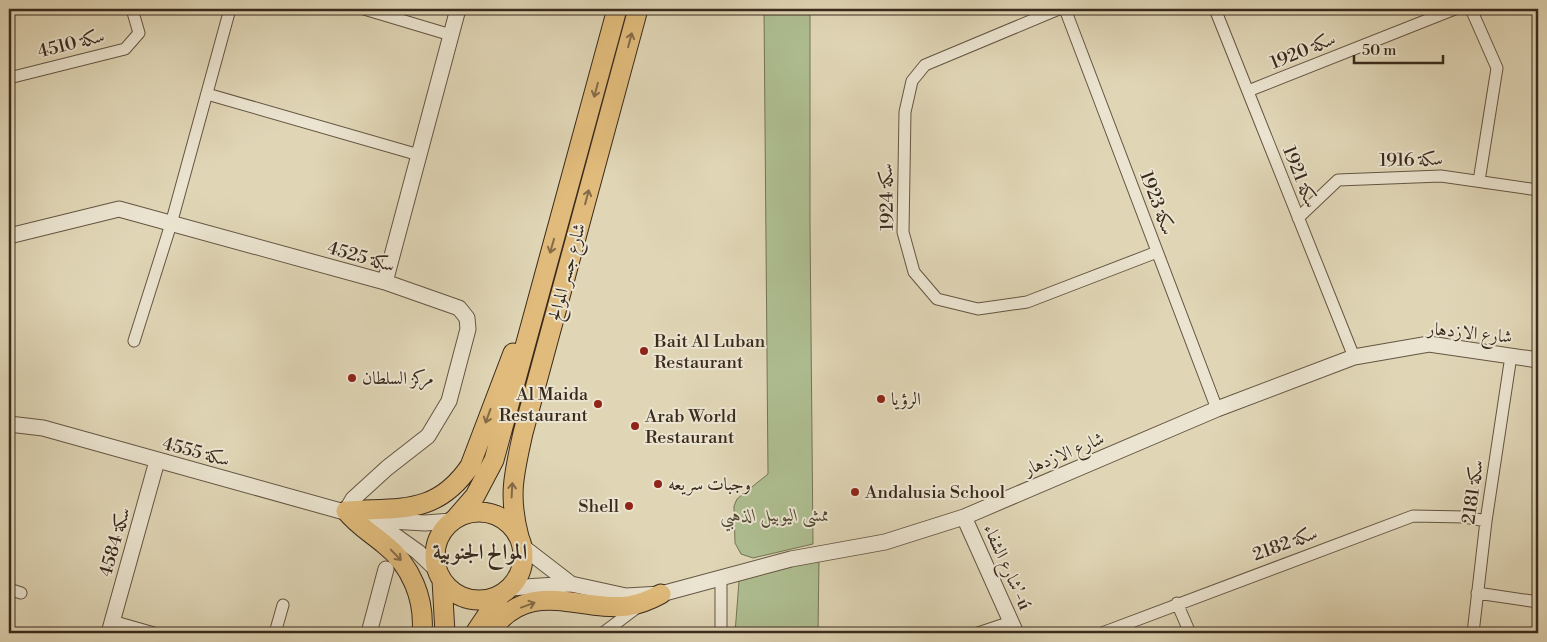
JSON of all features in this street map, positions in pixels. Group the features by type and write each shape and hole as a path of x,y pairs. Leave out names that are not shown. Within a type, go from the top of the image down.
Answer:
{"main road":[{"name":"شارع جسر الموالح","path":"454,520 474,496 494,460 617,9"},
{"name":"شارع جسر الموالح","path":"521,542 514,517 512,490 523,433 638,9"},
{"path":"346,511 414,507 431,502 447,493 460,481 470,466 505,368 530,324"},
{"path":"346,511 364,530 396,554 406,566 418,594 422,611 422,633"},
{"path":"445,633 440,575 435,557 436,544 442,531 454,520 467,514 479,512 492,514 503,519 521,542 523,562 518,576 505,591 476,633"},
{"path":"440,575 451,590 462,596 482,599 505,591"},
{"path":"490,633 509,613 527,604 546,600 627,606 653,598"}],"street":[{"name":"سكة 4510","path":"9,78 125,49 139,33 132,9"},
{"path":"134,341 171,224 230,9"},
{"path":"364,9 451,35"},
{"path":"385,282 458,9"},
{"name":"سكة 1924","path":"1058,9 925,65 912,81 905,112 903,232 914,272 937,299 978,309 1027,302 1157,252"},
{"name":"سكة 1923","path":"1065,9 1218,409"},
{"name":"سكة 1921","path":"1215,9 1354,357"},
{"name":"سكة 1920","path":"1248,92 1455,9"},
{"path":"1471,9 1497,68 1478,181"},
{"path":"207,94 419,155"},
{"name":"سكة 1916","path":"1298,218 1338,180 1441,176 1538,190"},
{"name":"سكة 4525","path":"9,236 119,209 385,282 459,308 467,318 468,329 449,401 428,436 353,499 346,511"},
{"name":"شارع الازدهار","path":"505,591 571,584 626,596 653,598 791,559 885,542 964,517 1218,409 1354,357 1429,344 1538,360"},
{"name":"سكة 2181","path":"1473,633 1486,521 1511,356"},
{"name":"سكة 4555","path":"9,424 43,428 373,520 399,523 454,520"},
{"name":"سكة 4584","path":"110,627 157,461"},
{"name":"سكة 2182","path":"1102,633 1177,603 1412,516 1465,517 1486,521"},
{"name":"شارع الشفاء'-ú","path":"964,517 1014,627"},
{"name":"سكة 4555","path":"373,520 403,541 440,575"},
{"name":"شارع الازدهار","path":"521,542 571,584"},
{"path":"369,633 386,569"},
{"path":"721,580 721,633"},
{"path":"9,589 21,593"},
{"path":"1477,594 1538,602"},
{"path":"603,633 653,598"},
{"path":"1177,603 1190,633"},
{"path":"275,633 283,605"},
{"path":"110,627 154,633"},
{"path":"978,633 1014,627"}],"green space":[{"name":"ممشى اليوبيل الذهبي","path":"764,9 810,9 813,544 753,558 741,554 735,543 734,506 737,499 768,474"},
{"name":"ممشى اليوبيل الذهبي","path":"819,558 818,633 735,633 739,581"}],"place":[{"name":"Bait Al Luban Restaurant","path":"644,351"},
{"name":"مركز السلطان","path":"352,378"},
{"name":"الرؤيا","path":"881,399"},
{"name":"Al Maida Restaurant","path":"598,404"},
{"name":"Arab World Restaurant","path":"635,426"},
{"name":"وجبات سريعه","path":"658,484"},
{"name":"Andalusia School","path":"855,492"},
{"name":"Shell","path":"629,506"}],"district":[{"name":"الموالح الجنوبية","path":"480,552"}]}
